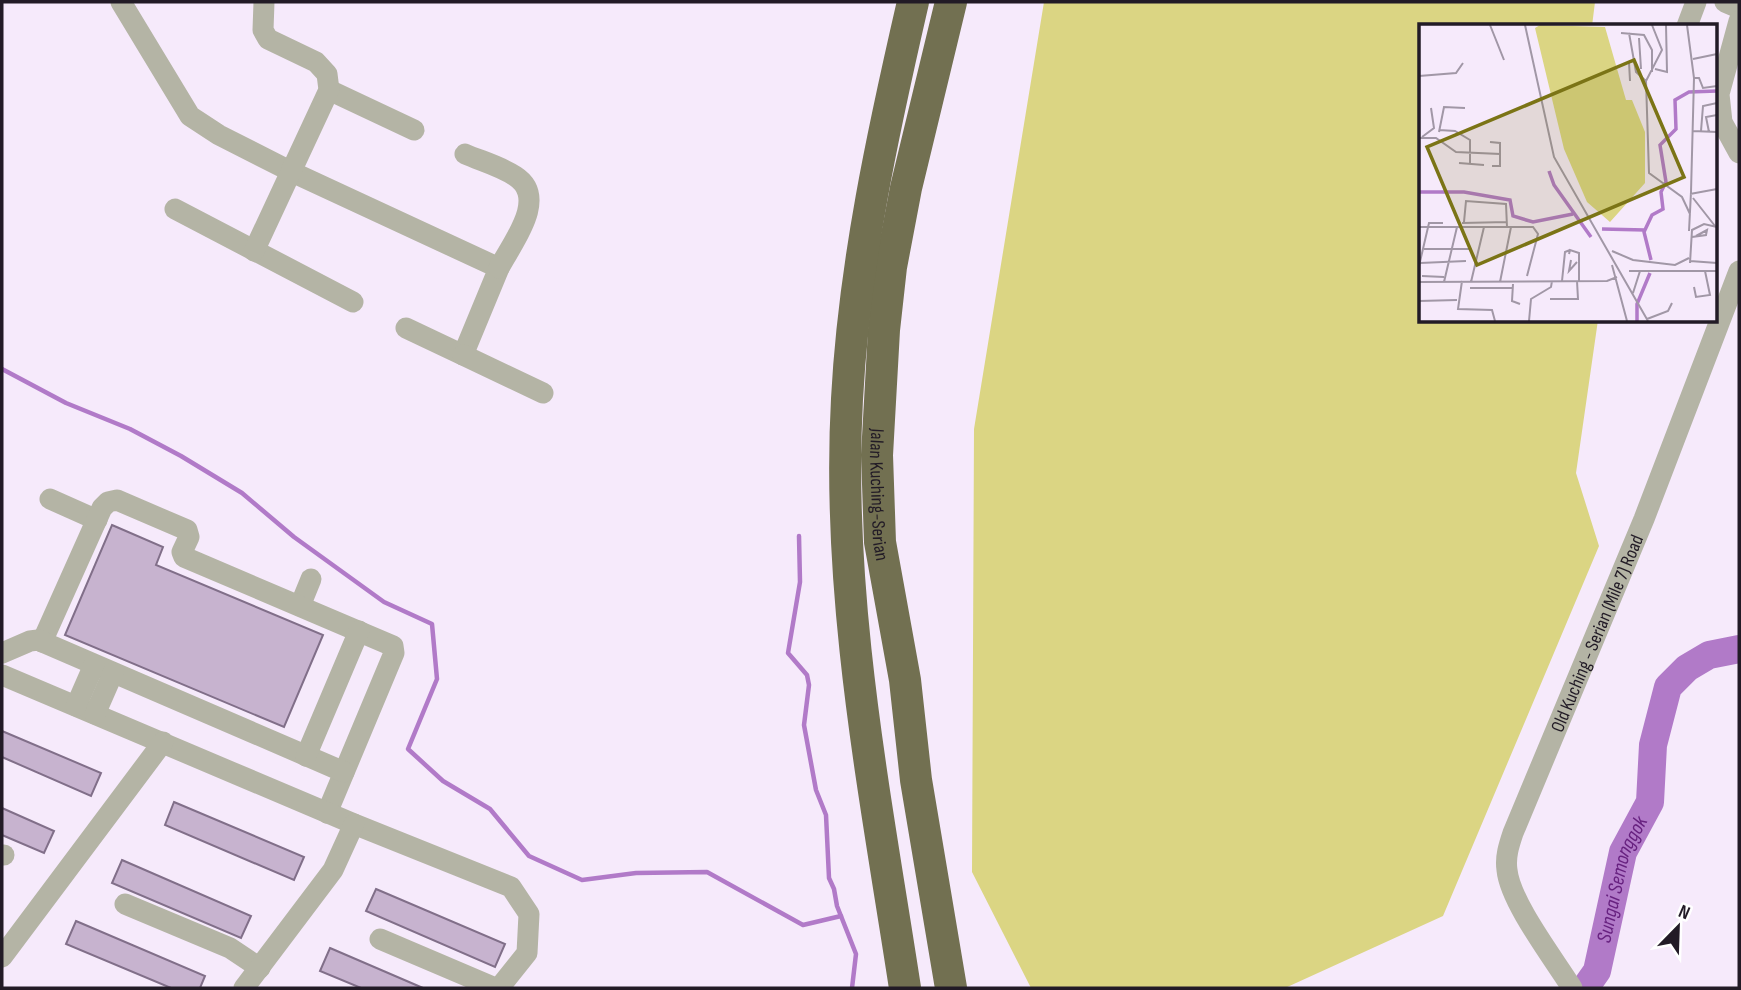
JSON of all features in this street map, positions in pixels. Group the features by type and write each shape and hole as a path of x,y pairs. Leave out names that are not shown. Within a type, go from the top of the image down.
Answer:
{"highway":[{"name":"Jalan Kuching-Serian","path":"905,988 856,659 848,572 845,480 852,325 859,274 881,149 913,2"},
{"name":"Jalan Kuching-Serian","path":"951,2 906,188 891,267 884,330 877,455 880,542 905,680 916,780 951,988"}],"street":[{"path":"121,2 190,117 292,172 499,268"},
{"path":"254,251 329,90 327,74 316,62 268,39 263,30 264,2"},
{"path":"1688,24 1696,2"},
{"path":"1725,2 1739,8"},
{"path":"1739,20 1719,94 1722,122 1739,153"},
{"path":"329,90 414,130"},
{"path":"463,355 531,200 529,190 516,176 465,153"},
{"path":"175,209 353,302"},
{"name":"Old Kuching - Serian (Mile 7) Road","path":"1572,988 1512,892 1507,870 1507,853 1644,519 1739,271"},
{"path":"405,328 543,393"},
{"path":"50,499 97,520"},
{"path":"42,642 102,508 108,502 117,500 187,530 190,537 182,552 184,557 393,646 394,653 327,813"},
{"path":"300,606 311,579"},
{"path":"306,756 359,631"},
{"path":"2,653 30,640 42,642 344,772"},
{"path":"85,710 103,669"},
{"path":"2,675 327,813 511,887 529,914 527,953 497,988 380,939"},
{"path":"2,957 163,742"},
{"path":"244,988 333,870 354,824"},
{"path":"125,904 230,947 260,968"}],"shaded area":[{"path":"1044,2 1595,2 1592,24 1419,24 1419,322 1598,322 1576,473 1599,546 1443,916 1285,988 1031,988 972,872 974,429"}],"building":[{"path":"112,525 163,547 156,565 323,635 284,727 65,635"},
{"path":"2,731 101,773 91,796 2,757"},
{"path":"174,802 304,857 294,880 165,825"},
{"path":"2,808 54,831 44,853 2,835"},
{"path":"122,860 251,916 241,938 112,883"},
{"path":"376,889 505,944 495,967 366,911"},
{"path":"76,921 205,976 200,988 171,988 66,944"},
{"path":"330,948 423,988 361,988 320,971"}],"waterway":[{"path":"2,369 66,403 130,429 181,456 242,493 294,537 384,602 432,624 437,679 408,749 443,781 490,809 529,856 582,880 636,873 707,872 803,925 841,916"},
{"path":"799,536 800,582 788,653 807,675 809,685 804,725 816,790 826,815 829,878 856,954 852,988"},
{"name":"Sungai Semonggok","path":"1585,988 1597,971 1623,852 1650,802 1653,745 1668,687 1687,668 1709,655 1739,649"}]}
